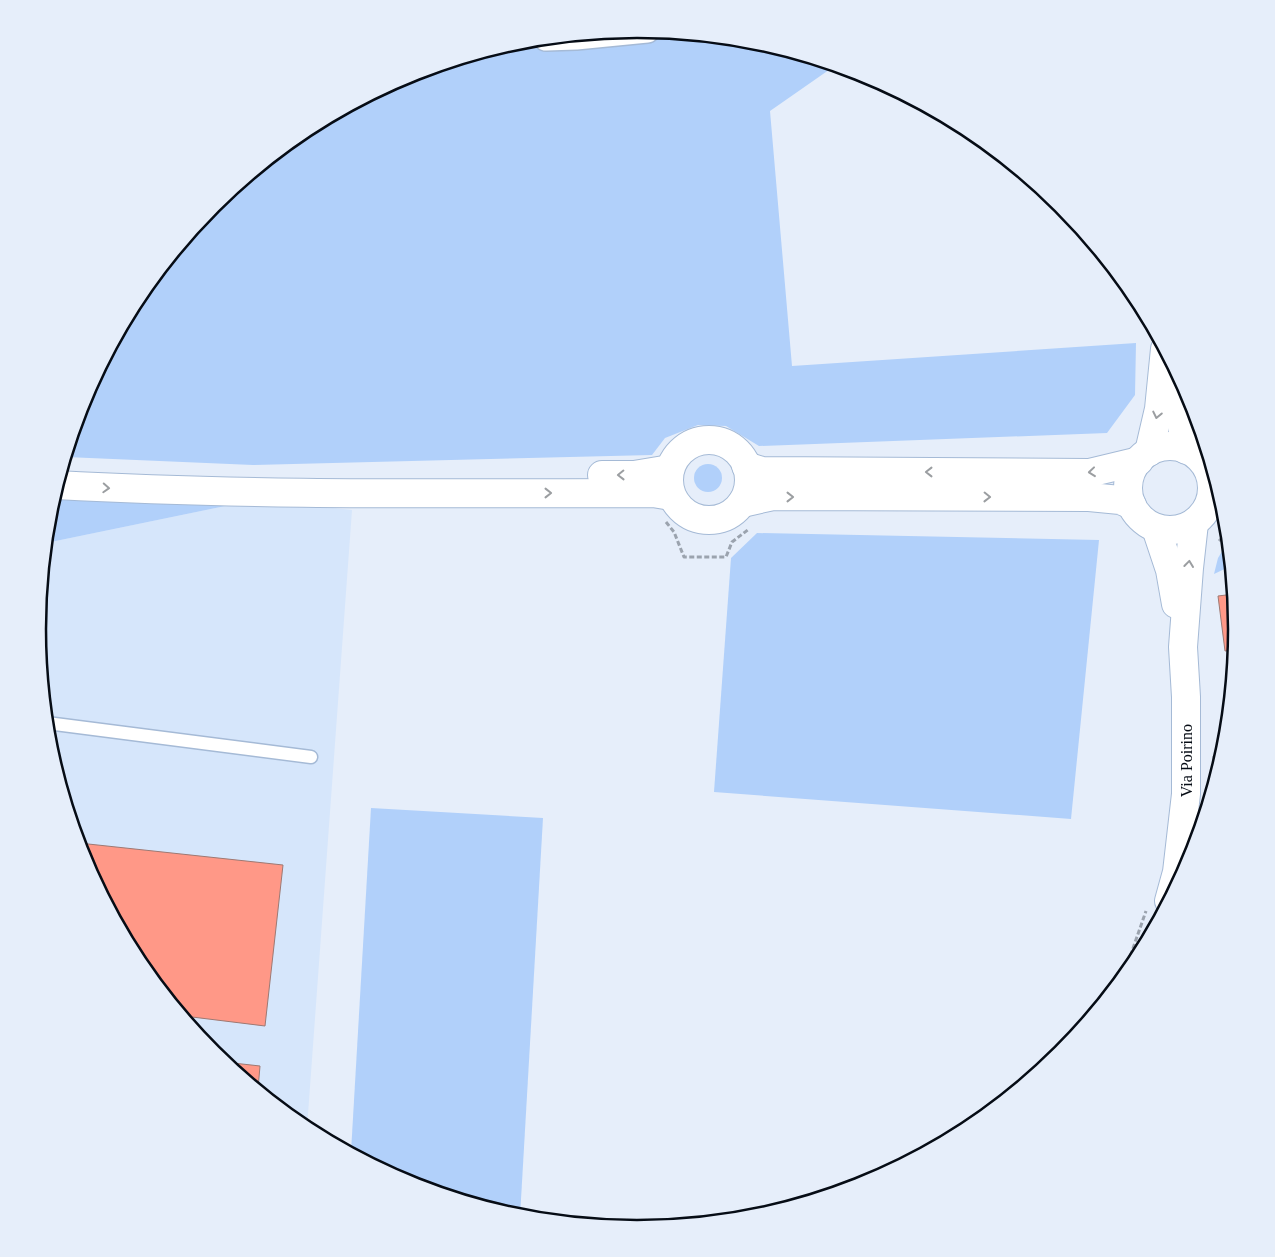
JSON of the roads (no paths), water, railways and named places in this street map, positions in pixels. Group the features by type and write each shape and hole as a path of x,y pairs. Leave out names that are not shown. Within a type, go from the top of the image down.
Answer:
{"street":[{"path":"1164,360 1159,408 1144,457 1132,470 1129,482 1132,505 1138,515 1156,528 1169,530 1182,528 1209,510 1212,492"},
{"path":"1186,409 1202,461"},
{"path":"667,506 670,469 675,458 684,448 695,442 707,440 720,441 731,446 740,455 746,466 749,478 747,515"},
{"path":"746,466 762,471 1089,473 1144,457 1161,447 1174,446 1202,461"},
{"path":"70,467 168,474 367,477 634,475 670,469"},
{"path":"65,485 158,491 326,494 653,493 667,506 678,506 686,514 698,519 709,520 722,518 733,512 747,515 773,496 1089,497 1120,500 1132,505"},
{"name":"Via Poirino","path":"1183,648 1189,568 1209,510"},
{"name":"Via Poirino","path":"1156,528 1170,570 1183,648 1186,697 1186,794 1177,870"},
{"name":"Via Poirino","path":"1158,904 1174,878"}],"lane":[{"path":"55,724 311,757"}]}
